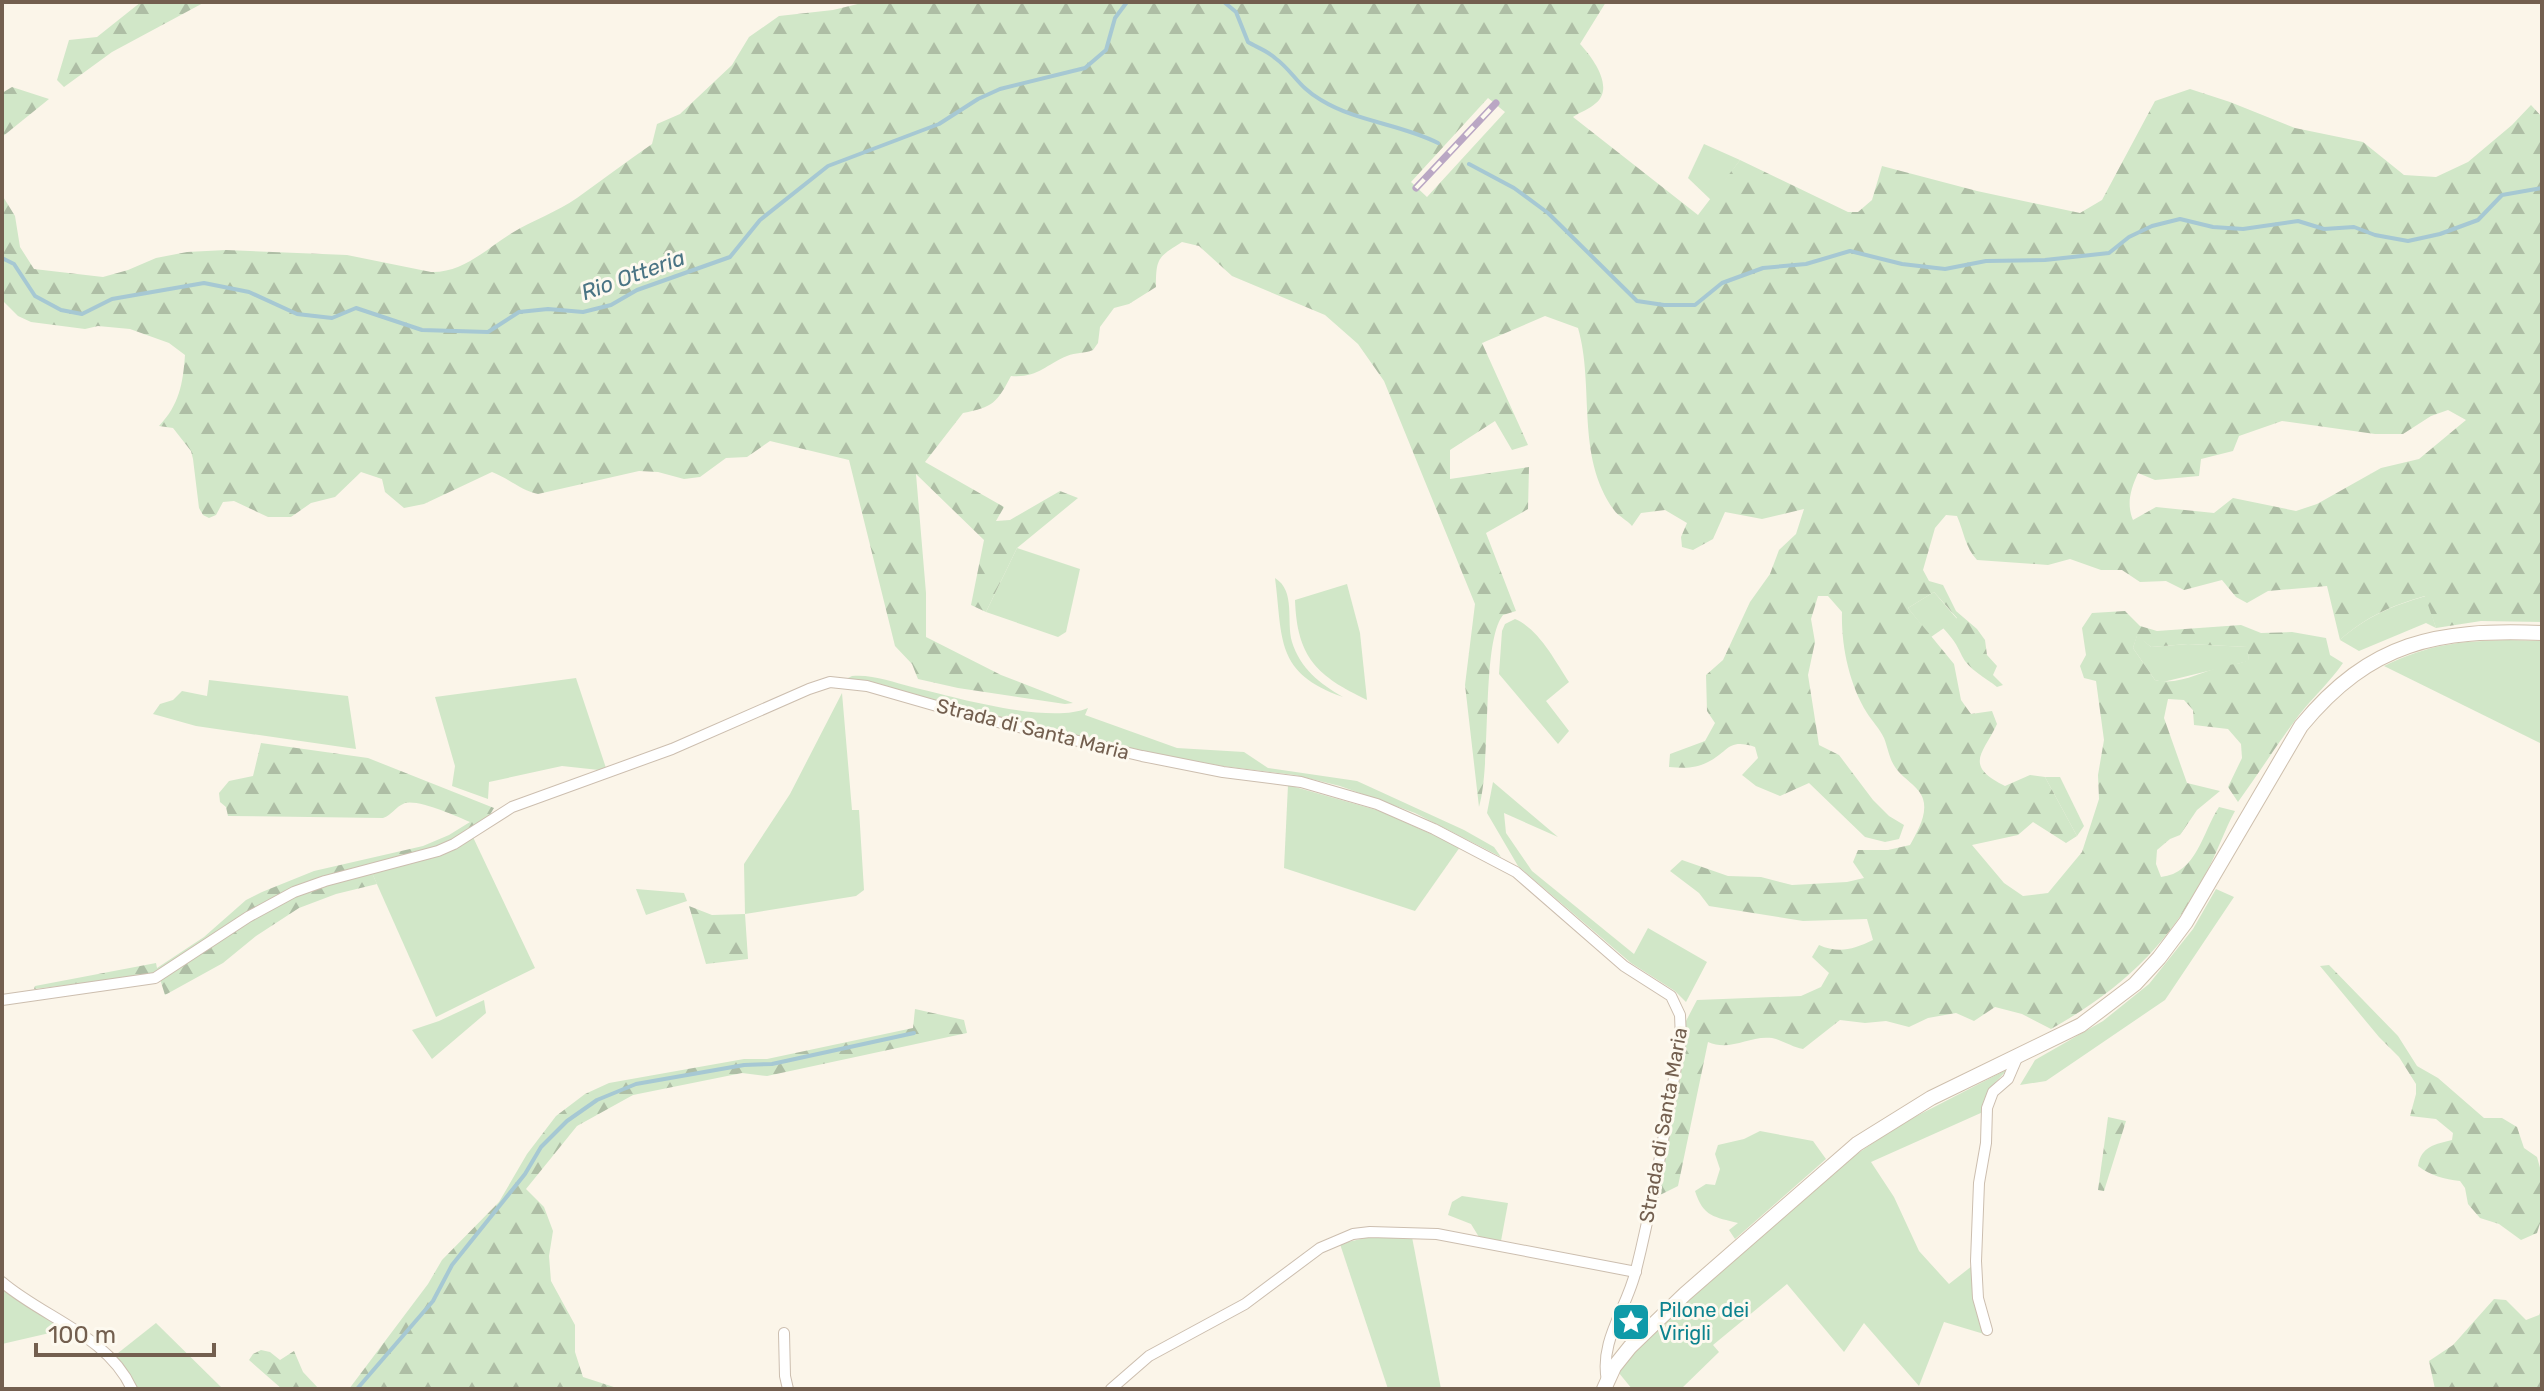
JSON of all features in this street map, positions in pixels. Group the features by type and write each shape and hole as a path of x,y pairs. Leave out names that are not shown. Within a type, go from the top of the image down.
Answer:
{"main road":[{"path":"1606,1385 1625,1351 1685,1294 1857,1144 1931,1098 2017,1058 2096,1016 2128,990 2159,958 2197,904 2294,737 2315,709 2347,680 2380,659 2433,638 2487,631 2542,633"}],"street":[{"name":"Strada di Santa Maria","path":"2,1000 152,979 248,917 299,890 438,851 512,807 672,749 830,682 861,685 968,715 1180,764 1316,785 1384,806 1516,872 1624,966 1667,992 1674,1000 1680,1015 1681,1039 1636,1272 1606,1348 1606,1385"},
{"path":"1987,1330 1978,1298 1976,1261 1979,1183 1986,1143 1987,1108 1993,1092 2008,1079 2017,1058"},
{"path":"1111,1389 1149,1356 1245,1304 1327,1244 1353,1234 1392,1231 1437,1234 1636,1272"},
{"path":"2,1282 94,1343 120,1370 132,1389"},
{"path":"784,1333 788,1389"}],"green space":[{"path":"141,2 205,2 112,52 64,87 57,80 69,40 97,37"},
{"path":"866,2 1606,2 1580,44 1600,72 1601,96 1594,105 1573,117 1698,215 1740,160 1848,212 1858,212 1872,200 1882,166 2080,213 2102,200 2155,101 2190,89 2295,128 2363,142 2404,175 2436,177 2468,162 2531,105 2542,117 2542,622 2481,621 2436,628 2425,596 2380,613 2340,640 2327,586 2268,591 2247,603 2236,597 2222,580 2184,590 2166,581 2140,582 2122,570 2101,570 2070,559 2048,565 1977,560 1967,545 1957,516 1946,515 1935,528 1923,570 1929,581 1943,585 1956,611 1985,640 1987,655 1997,666 1993,675 2003,685 1997,687 1965,661 1943,628 1957,618 1934,592 1908,608 1954,664 1961,700 1971,714 1992,711 1997,724 1980,758 1984,772 2005,786 2030,775 2045,777 2077,836 2066,843 2033,822 2018,835 1972,845 2004,883 2023,896 2048,893 2082,852 2099,799 2098,775 2104,740 2096,681 2084,678 2080,666 2086,655 2082,628 2092,613 2125,611 2140,626 2157,631 2241,625 2261,633 2292,632 2326,638 2330,655 2343,663 2299,715 2238,802 2228,787 2242,758 2241,744 2228,729 2194,725 2193,710 2184,700 2168,699 2164,718 2187,783 2220,791 2197,810 2180,835 2157,850 2156,864 2161,877 2173,874 2191,860 2219,807 2235,811 2206,873 2176,923 2141,963 2100,998 2051,1029 2022,1014 1995,1007 1974,1021 1956,1013 1928,1018 1909,1027 1886,1021 1865,1023 1840,1020 1803,1049 1772,1038 1724,1045 1708,1042 1678,1186 1658,1196 1684,1055 1686,1021 1697,1000 1801,996 1821,987 1829,973 1812,957 1819,945 1846,949 1873,940 1867,919 1803,921 1709,906 1699,893 1670,871 1682,860 1728,876 1761,877 1792,885 1864,878 1853,862 1858,850 1888,850 1910,845 1921,823 1924,805 1918,790 1895,767 1882,735 1855,690 1847,664 1842,612 1828,596 1818,596 1811,619 1815,642 1808,675 1819,745 1839,755 1873,800 1889,816 1904,825 1899,839 1885,842 1865,837 1809,783 1780,796 1756,786 1742,775 1758,758 1755,747 1733,745 1703,764 1689,768 1669,767 1670,754 1705,741 1715,723 1707,711 1706,675 1723,660 1750,602 1770,574 1779,550 1796,534 1804,509 1762,519 1725,512 1713,539 1693,550 1682,547 1681,537 1687,523 1665,510 1641,513 1632,526 1614,510 1594,467 1578,328 1545,316 1482,343 1528,445 1512,450 1495,421 1450,450 1450,479 1529,467 1528,509 1486,533 1516,611 1503,615 1496,629 1492,650 1479,807 1465,685 1475,604 1384,381 1358,344 1325,315 1232,276 1199,246 1182,242 1163,255 1158,264 1156,287 1129,304 1114,308 1100,327 1098,343 1093,350 1067,356 1035,373 1011,376 993,402 963,413 925,462 1004,507 996,521 1010,520 1060,491 1078,498 1017,548 986,612 971,605 984,540 916,474 926,593 926,637 1001,675 1073,703 1065,704 918,679 912,664 895,646 849,460 770,441 747,457 726,458 700,477 684,479 639,471 538,494 492,472 424,504 404,508 385,492 382,479 361,472 335,497 311,503 291,517 268,517 234,501 223,502 216,515 209,518 199,508 191,451 173,428 159,426 179,394 185,355 169,343 130,329 98,326 85,329 31,322 18,316 2,300 2,195 15,216 20,247 34,269 103,277 156,258 187,252 226,250 347,255 431,272 454,269 520,228 569,203 652,144 657,124 680,114 732,65 749,37 779,16 833,10","holes":["1488,98 1505,112 1427,197 1411,182","2448,410 2466,420 2419,459 2381,468 2317,504 2296,511 2233,498 2214,513 2156,507 2133,520 2130,496 2138,473 2155,480 2199,476 2201,459 2233,451 2239,436 2282,421 2375,434 2403,434 2431,416","2137,636 2151,647 2188,644 2247,647 2249,660 2182,680 2164,681 2155,680 2133,648"]},
{"path":"12,87 49,99 2,137 2,93"},
{"path":"1704,144 1740,160 1711,200 1688,178"},
{"path":"1017,548 1080,569 1066,632 1058,637 986,612"},
{"path":"1275,578 1286,591 1290,634 1300,660 1319,681 1343,697 1305,677 1286,652"},
{"path":"1347,584 1360,633 1367,700 1335,682 1313,663 1305,651 1297,620 1295,600"},
{"path":"1934,592 1957,619 1931,637 1908,608"},
{"path":"2426,596 2436,628 2426,623 2359,651 2340,640 2380,613"},
{"path":"1515,619 1539,638 1569,682 1546,701 1569,731 1558,744 1499,674 1502,631 1505,624"},
{"path":"2137,635 2151,647 2188,644 2248,647 2249,661 2163,682 2155,680 2133,648"},
{"path":"2542,641 2542,744 2384,666 2445,645"},
{"path":"852,676 875,677 1002,708 1050,713 1088,708 1085,715 1177,748 1244,752 1268,768 1357,781 1464,830 1494,847 1501,857 1415,813 1340,786 1295,775 1156,754 844,680"},
{"path":"576,678 606,768 562,766 489,782 488,799 452,786 455,766 435,697"},
{"path":"209,680 348,696 356,749 196,726 153,714 160,704 173,700 182,691 207,696"},
{"path":"842,693 852,810 859,810 864,890 856,896 745,914 744,864 790,794"},
{"path":"261,743 368,758 494,808 488,818 445,846 326,877 152,975 34,989 35,986 156,963 157,968 204,937 246,900 262,892 314,871 423,846 470,822 411,802 383,818 228,816 219,793 229,781 253,776"},
{"path":"2045,777 2060,777 2084,826 2077,836"},
{"path":"1493,782 1558,837 1504,813 1506,833 1532,871 1634,954 1648,928 1707,962 1686,1002 1675,991 1631,963 1518,866 1487,813"},
{"path":"1288,785 1380,811 1460,847 1415,911 1284,868"},
{"path":"472,835 535,968 436,1017 372,873"},
{"path":"372,873 377,884 336,894 299,908 256,936 223,963 165,995 160,979 235,930 300,893"},
{"path":"636,889 684,893 687,901 646,915"},
{"path":"2216,889 2234,897 2165,1000 2046,1081 2020,1085 2035,1060 2103,1021 2149,984 2193,929"},
{"path":"689,906 712,915 745,914 748,959 706,964"},
{"path":"2329,965 2398,1036 2417,1066 2438,1078 2484,1118 2502,1118 2517,1127 2524,1148 2537,1157 2542,1175 2542,1217 2537,1233 2521,1240 2499,1224 2480,1218 2468,1204 2465,1188 2460,1181 2438,1176 2418,1166 2426,1150 2452,1140 2453,1133 2436,1119 2410,1116 2416,1084 2399,1057 2320,966"},
{"path":"484,1000 486,1013 432,1059 412,1030"},
{"path":"915,1009 964,1020 967,1033 767,1076 742,1073 633,1095 577,1126 526,1189 544,1207 553,1231 549,1256 551,1281 575,1325 575,1352 583,1377 620,1389 349,1389 428,1284 442,1260 499,1202 527,1154 556,1116 585,1094 609,1083 744,1059 767,1059 913,1028"},
{"path":"2008,1069 1989,1089 1983,1112 1871,1162 1894,1197 1919,1251 1949,1284 1972,1266 1974,1299 1984,1334 1944,1322 1919,1386 1864,1323 1844,1352 1787,1284 1713,1345 1719,1352 1681,1389 1632,1389 1619,1373 1627,1359 1689,1299 1848,1160 1901,1124"},
{"path":"2108,1117 2126,1121 2104,1191 2098,1190"},
{"path":"1760,1131 1813,1141 1826,1159 1735,1239 1729,1230 1738,1223 1706,1211 1695,1191 1706,1184 1715,1185 1720,1169 1715,1154 1718,1145 1744,1139"},
{"path":"1462,1196 1508,1203 1501,1241 1479,1237 1471,1224 1448,1215 1452,1202"},
{"path":"1369,1237 1412,1237 1441,1389 1388,1389 1340,1244"},
{"path":"2,1287 67,1329 2,1344"},
{"path":"2494,1299 2506,1300 2526,1320 2539,1315 2542,1310 2542,1389 2435,1389 2429,1361 2453,1345"},
{"path":"156,1323 223,1389 136,1389 113,1357"},
{"path":"261,1350 270,1352 280,1360 294,1351 303,1372 319,1389 282,1389 249,1360"}],"waterway":[{"name":"Rio Otteria","path":"2,258 14,264 35,296 61,310 82,314 112,299 204,283 249,292 297,314 332,318 356,308 422,330 488,332 519,312 548,309 583,312 611,305 637,290 730,257 760,220 828,166 939,124 1000,89 1085,68 1106,50 1115,18 1127,2"},
{"path":"1224,2 1236,12 1248,42 1281,63 1313,95 1349,113 1438,143"},
{"path":"1469,164 1514,188 1548,213 1637,301 1664,305 1695,305 1722,283 1763,268 1806,264 1850,251 1902,264 1945,269 1986,261 2045,260 2109,253 2129,237 2152,226 2180,219 2213,227 2243,229 2298,221 2324,229 2354,227 2375,235 2408,241 2440,234 2478,220 2502,195 2542,188"},
{"path":"357,1389 433,1301 452,1265 525,1174 541,1147 567,1121 597,1100 636,1084 744,1065 772,1064 914,1033"}],"railway":[{"path":"1416,188 1496,103"}],"place":[{"name":"Pilone dei Virigli","path":"1631,1322"}]}
